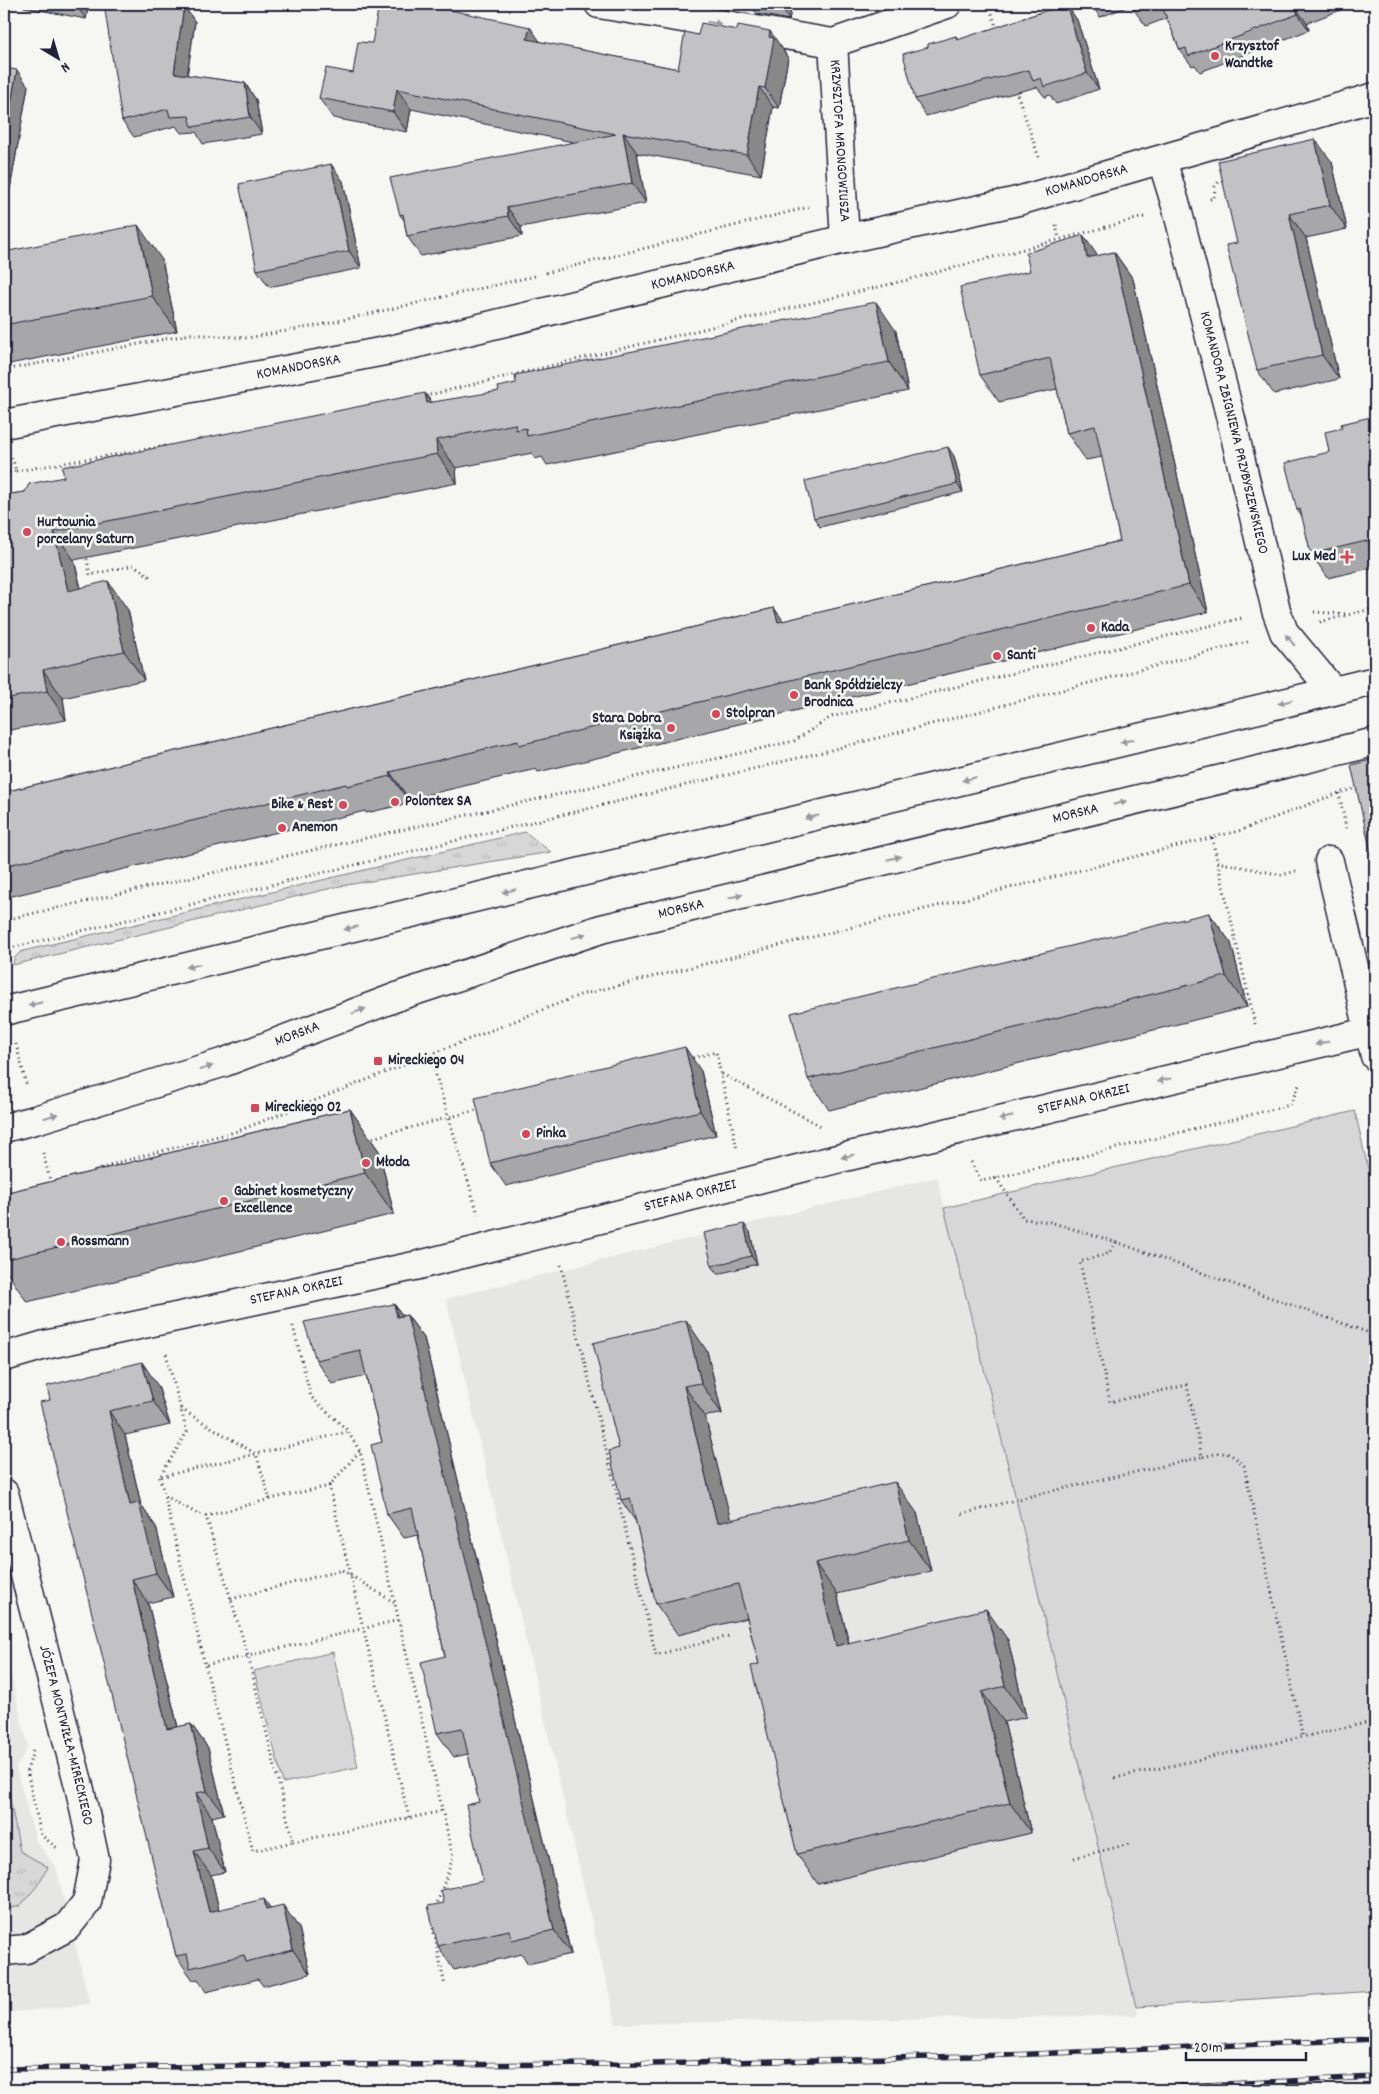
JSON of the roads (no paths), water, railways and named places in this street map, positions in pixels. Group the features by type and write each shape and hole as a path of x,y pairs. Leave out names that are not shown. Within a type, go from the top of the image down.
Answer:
{"street":[{"name":"KRZYSZTOFA MRONGOWIUSZA","path":"607,5 833,43 947,4"},
{"name":"KRZYSZTOFA MRONGOWIUSZA","path":"833,43 845,239"},
{"name":"KOMANDORSKA","path":"4,424 390,350 845,239 1018,201 1375,97"},
{"name":"KOMANDORA ZBIGNIEWA PRZYBYSZEWSKIEGO","path":"1162,160 1177,209 1280,621 1333,691"},
{"path":"4,1011 1375,680"},
{"name":"MORSKA","path":"4,1128 225,1062 402,995 601,929 1375,742"},
{"path":"1329,861 1373,1039"},
{"name":"STEFANA OKRZEI","path":"4,1357 46,1345 410,1267 837,1159 1373,1039"},
{"name":"JÓZEFA MONTWIŁŁA-MIRECKIEGO","path":"4,1493 78,1780 96,1860 87,1902 67,1928 15,1950"}],"railway":[{"path":"4,2069 653,2064 1009,2055 1375,2039"},
{"path":"1101,2090 1375,2077"}],"place":[{"name":"Krzysztof Wandtke","path":"1215,56"},
{"name":"Hurtownia porcelany Saturn","path":"27,532"},
{"name":"Lux Med","path":"1347,557"},
{"name":"Kada","path":"1091,628"},
{"name":"Santi","path":"997,656"},
{"name":"Bank Spółdzielczy Brodnica","path":"794,695"},
{"name":"Stolpran","path":"716,714"},
{"name":"Stara Dobra Książka","path":"671,728"},
{"name":"Polontex SA","path":"395,802"},
{"name":"Bike & Rest","path":"343,805"},
{"name":"Anemon","path":"282,828"},
{"name":"Mireckiego 04","path":"378,1061"},
{"name":"Mireckiego 02","path":"255,1108"},
{"name":"Pinka","path":"526,1134"},
{"name":"Młoda","path":"366,1163"},
{"name":"Gabinet kosmetyczny Excellence","path":"224,1201"},
{"name":"Rossmann","path":"61,1242"}]}
